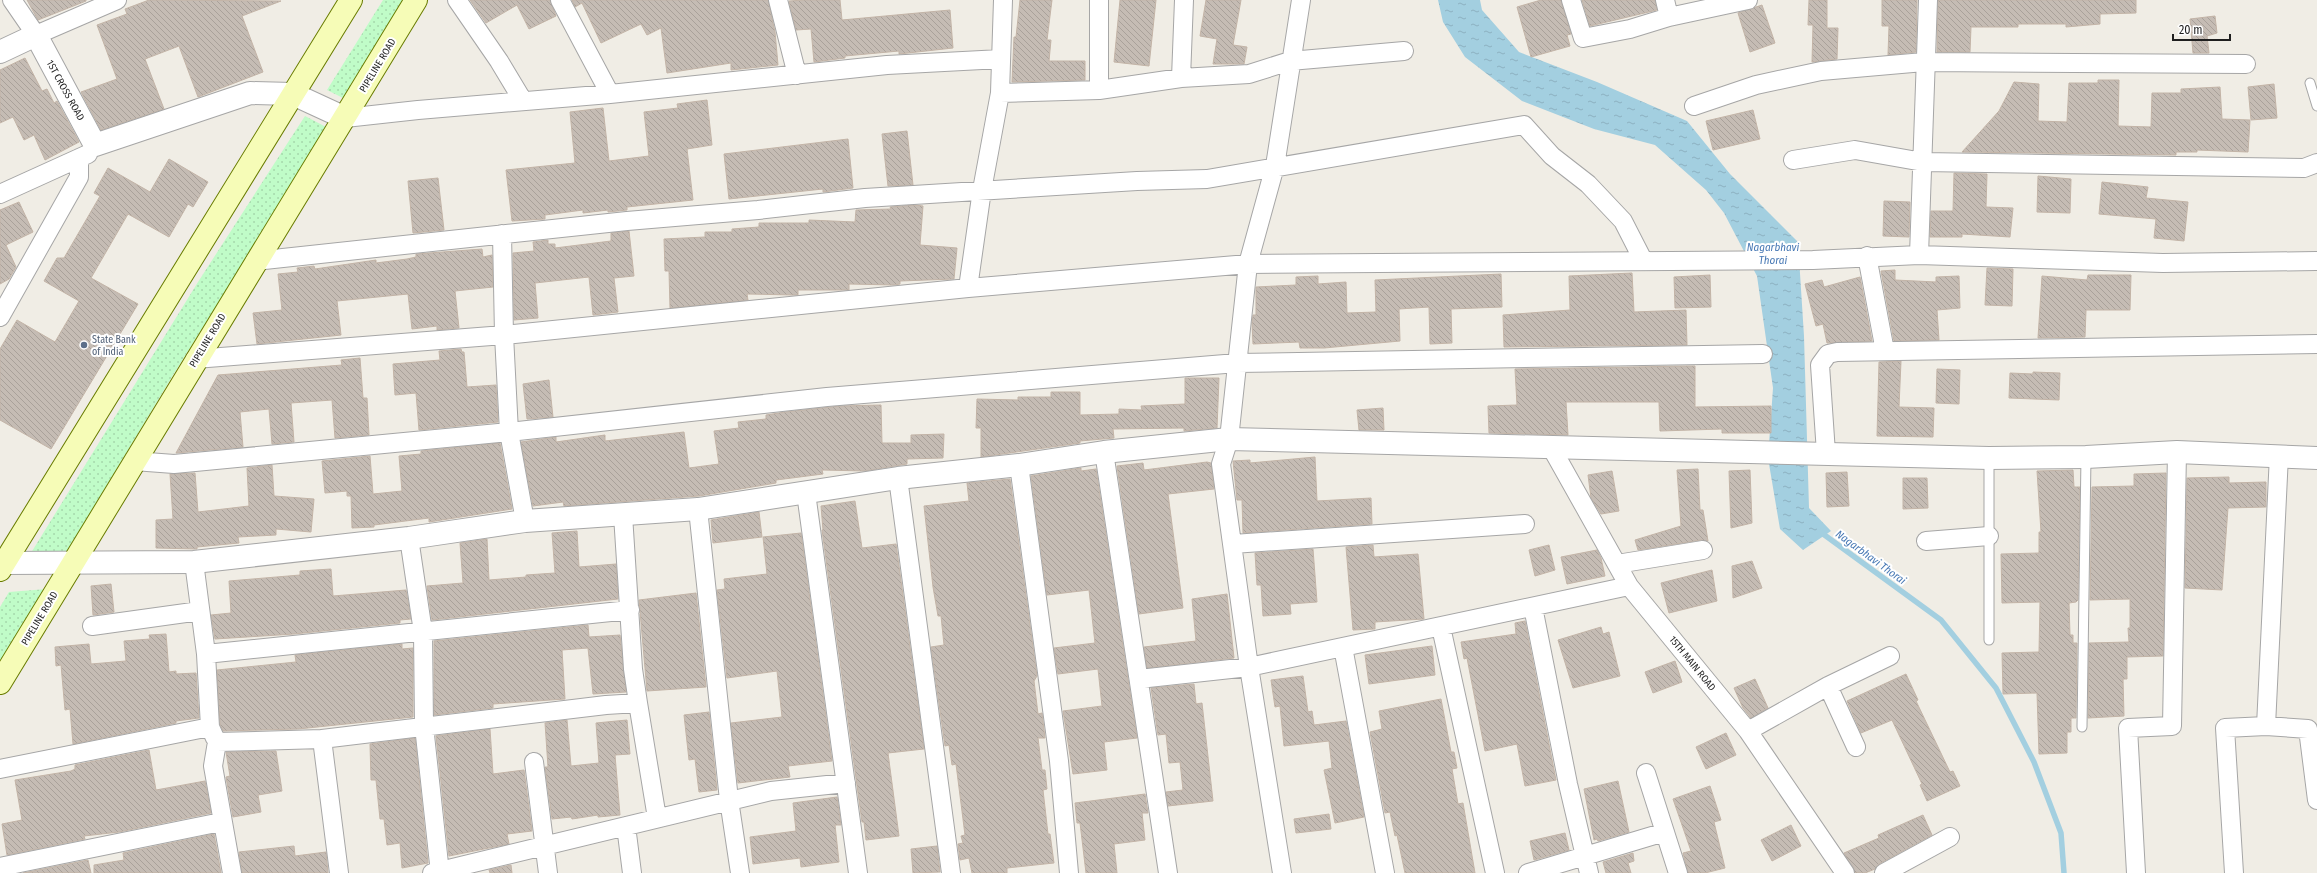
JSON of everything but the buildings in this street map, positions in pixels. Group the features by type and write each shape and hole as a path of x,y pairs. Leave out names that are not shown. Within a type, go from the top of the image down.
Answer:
{"main road":[{"path":"2,567 351,0"},
{"name":"PIPELINE ROAD","path":"0,682 195,359 345,118 416,0"}],"street":[{"name":"1ST CROSS ROAD","path":"12,0 36,35 96,144"},
{"path":"0,52 117,0"},
{"path":"457,0 499,61 523,101"},
{"path":"560,0 610,94"},
{"path":"778,0 797,75"},
{"path":"968,288 982,190 1000,93 1003,0"},
{"path":"1099,0 1099,90"},
{"path":"1181,78 1184,0"},
{"path":"1282,873 1249,667 1221,464 1229,439 1248,264 1275,166 1290,61 1301,0"},
{"path":"1571,0 1583,38 1630,29 1667,8 1748,0"},
{"path":"1919,255 1923,162 1924,62 1928,0"},
{"path":"1000,93 1099,90 1181,78 1249,74 1290,61 1404,51"},
{"path":"0,194 96,150 96,144 250,93 293,94 345,118 418,110 610,94 887,65 1001,59"},
{"path":"1694,106 1756,85 1821,71 1924,62 2246,64"},
{"path":"255,261 502,234 865,198 1137,181 1207,179 1275,166 1524,125 1552,156 1588,184 1623,221 1643,260"},
{"path":"1793,160 1855,150 1923,162 2304,168 2317,163"},
{"path":"2,309 79,177 79,158"},
{"path":"502,234 504,335 510,432 525,521"},
{"path":"195,359 504,335 968,288 1248,264 1744,259 1813,260 1867,256 1919,255 2163,263 2316,261"},
{"path":"1867,256 1885,351"},
{"path":"1819,453 1820,365 1828,354 1837,352 2317,344"},
{"path":"134,461 174,464 510,432 827,397 1237,363 1763,354"},
{"path":"2,567 72,563 194,562 409,538 525,521 698,509 898,478 1019,465 1104,452 1229,439 1989,458 2086,457 2177,452 2279,455 2317,458"},
{"name":"15TH MAIN ROAD","path":"1551,447 1629,586 1748,731 1845,873"},
{"path":"1104,452 1140,679 1168,873"},
{"path":"2136,873 2128,728 2172,726 2177,452"},
{"path":"2266,726 2279,455"},
{"path":"1019,465 1059,762 1069,873"},
{"path":"898,478 951,873"},
{"path":"806,493 858,873"},
{"path":"698,509 729,800 740,873"},
{"path":"623,515 634,668 638,703 657,818"},
{"path":"1233,544 1525,524"},
{"path":"1926,541 1989,536"},
{"path":"409,538 423,632 424,726 437,872 771,790 846,783"},
{"path":"1617,564 1702,550"},
{"path":"194,562 206,654 213,735 213,766 221,822 232,873"},
{"path":"1140,679 1249,667 1629,586"},
{"path":"1533,607 1584,856 1589,873"},
{"path":"206,654 630,610"},
{"path":"92,626 200,611"},
{"path":"1441,627 1495,873"},
{"path":"1343,647 1385,873"},
{"path":"1748,731 1828,686 1890,656"},
{"path":"1828,686 1856,747"},
{"path":"0,768 213,735 322,739 606,705 638,703"},
{"path":"2234,873 2225,728 2266,726 2308,729 2317,800"},
{"path":"322,739 339,873"},
{"path":"534,762 548,873"},
{"path":"1646,772 1678,873"},
{"path":"0,867 221,822"},
{"path":"626,826 632,873"},
{"path":"1528,873 1665,832"},
{"path":"1884,873 1950,837"}],"lane":[{"path":"2310,83 2317,106"},
{"path":"2082,727 2086,457"},
{"path":"1989,458 1989,640"}],"green space":[{"path":"383,0 404,0 343,98 327,90"},
{"path":"305,116 328,128 173,375 63,558 26,561 198,282"},
{"path":"47,589 0,670 0,607 9,592"}],"water":[{"name":"Nagarbhavi Thorai","path":"1438,0 1480,0 1482,10 1519,52 1597,82 1687,121 1730,174 1798,242 1804,336 1809,508 1831,531 1803,550 1780,529 1768,458 1773,388 1757,276 1724,213 1706,190 1655,145 1594,129 1522,101 1465,57 1443,22"}],"waterway":[{"name":"Nagarbhavi Thorai","path":"1819,531 1941,620 1996,688 2034,762 2061,833 2064,873"}],"place":[{"name":"State Bank of India","path":"84,345"}]}
